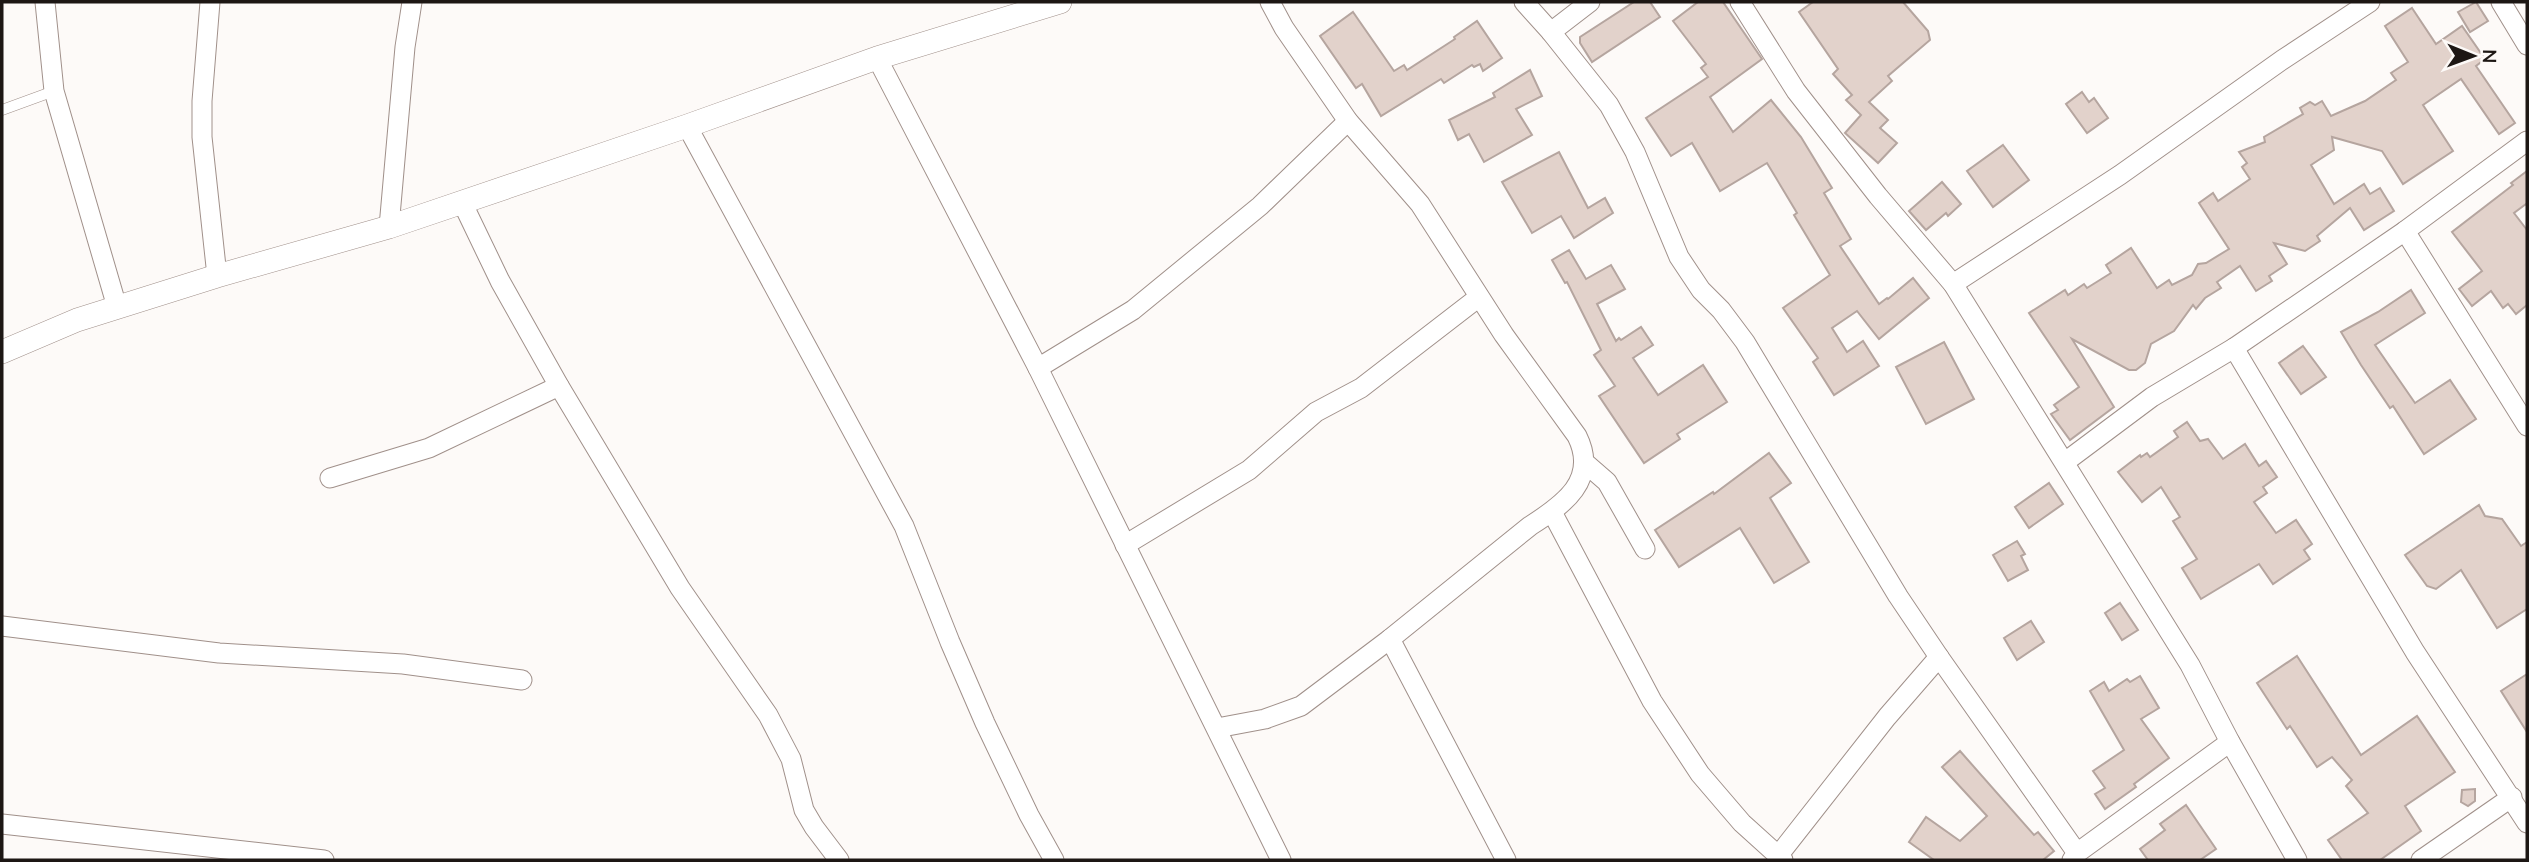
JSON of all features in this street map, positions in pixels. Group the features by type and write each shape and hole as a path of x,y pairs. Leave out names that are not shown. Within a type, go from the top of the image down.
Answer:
{"street":[{"path":"46,2 54,91 117,307"},
{"path":"210,2 202,101 202,137 217,276"},
{"path":"389,227 405,47 412,2"},
{"path":"2,352 77,320 217,276 389,227 877,58 1060,2"},
{"path":"1217,728 1265,719 1301,706 1390,639 1530,526 1552,512 1575,489 1584,463 1583,448 1577,436 1479,297 1414,196 1348,121 1284,28 1270,2"},
{"path":"1524,2 1609,105 1635,152 1679,257 1701,290 1721,310 1745,342 1898,596 2075,857 2230,742"},
{"path":"1551,32 1590,2"},
{"path":"1740,2 1796,91 1878,196 1953,284 2190,665 2297,860"},
{"path":"1953,284 2120,175 2370,2"},
{"path":"2501,2 2527,45"},
{"path":"877,58 1038,368 1281,860"},
{"path":"1038,368 1133,310 1260,206 1348,121"},
{"path":"687,126 904,526 985,723 1054,860"},
{"path":"2065,462 2152,397 2234,348 2405,231 2527,141"},
{"path":"462,202 500,281 559,386 680,588 768,715 791,759 804,810 839,860"},
{"path":"2405,231 2527,426"},
{"path":"1125,545 1249,470 1316,412 1361,388 1479,297"},
{"path":"2234,348 2415,652 2527,823"},
{"path":"330,478 429,448 559,386"},
{"path":"1584,463 1607,482 1645,549"},
{"path":"1552,512 1658,712 1700,774 1742,823 1781,858 1887,717 1939,657"},
{"path":"2,626 219,653 403,664 523,680"},
{"path":"1390,639 1506,860"},
{"path":"2421,860 2512,797"},
{"path":"2,824 324,860"}],"lane":[{"path":"2,110 54,91"}],"building":[{"path":"1634,2 1650,2 1660,17 1592,62 1580,43 1580,37"},
{"path":"1698,2 1723,2 1762,59 1710,97 1733,132 1771,100 1801,137 1832,188 1824,193 1851,239 1840,246 1879,304 1913,278 1929,298 1879,339 1857,311 1832,328 1847,352 1863,341 1879,366 1834,395 1813,362 1818,358 1783,308 1830,275 1767,163 1720,191 1692,143 1671,156 1646,118 1708,77 1701,68 1706,64 1673,21"},
{"path":"1813,2 1903,2 1928,31 1930,40 1888,76 1892,81 1869,102 1888,120 1880,128 1897,143 1878,163 1845,133 1861,115 1846,100 1852,95 1833,74 1838,69 1799,12"},
{"path":"2476,2 2488,21 2470,32 2458,12"},
{"path":"2412,8 2436,44 2462,26 2485,59 2476,66 2515,123 2499,134 2461,79 2423,105 2453,151 2403,184 2382,151 2332,137 2334,150 2311,165 2334,204 2364,184 2370,194 2380,188 2394,211 2364,230 2350,208 2317,236 2320,241 2305,251 2274,243 2287,264 2269,276 2272,281 2256,291 2240,266 2217,282 2221,288 2205,298 2196,309 2193,305 2174,331 2151,344 2145,363 2136,370 2129,370 2072,339 2114,407 2070,440 2051,414 2058,410 2054,405 2079,387 2029,313 2065,290 2068,295 2084,284 2087,288 2111,273 2106,265 2131,248 2157,288 2169,280 2172,285 2192,275 2198,264 2206,263 2229,249 2199,203 2213,193 2218,201 2250,179 2242,167 2247,163 2239,152 2265,142 2264,137 2303,114 2300,108 2310,102 2315,105 2322,101 2331,116 2365,101 2396,80 2391,73 2408,62 2385,26"},
{"path":"1353,12 1394,71 1404,65 1407,70 1455,39 1454,37 1477,21 1502,58 1483,71 1480,64 1474,67 1472,65 1444,83 1441,79 1381,116 1362,84 1356,88 1320,36"},
{"path":"1530,70 1542,96 1516,109 1532,135 1484,162 1469,134 1458,140 1449,120 1495,97 1493,93"},
{"path":"2082,92 2089,102 2094,98 2108,118 2087,133 2066,104"},
{"path":"2003,145 2029,180 1993,207 1967,171"},
{"path":"1559,152 1588,208 1605,198 1613,213 1574,238 1561,216 1532,233 1502,182"},
{"path":"2527,171 2527,206 2526,204 2514,213 2527,230 2527,305 2516,314 2508,304 2503,308 2491,291 2472,306 2459,289 2482,271 2452,232"},
{"path":"1942,182 1961,204 1926,230 1909,211"},
{"path":"1569,250 1586,279 1611,265 1625,289 1597,304 1616,341 1641,327 1653,345 1633,358 1658,395 1703,365 1727,402 1677,434 1680,439 1644,463 1599,396 1615,386 1594,355 1601,350 1567,282 1565,283 1552,260"},
{"path":"2411,290 2425,313 2375,345 2415,403 2450,380 2476,419 2424,454 2393,406 2390,408 2341,332"},
{"path":"1944,342 1974,399 1926,424 1896,367"},
{"path":"2303,346 2326,377 2301,394 2279,363"},
{"path":"2187,422 2200,441 2208,439 2223,459 2245,444 2259,466 2266,461 2277,477 2263,487 2267,493 2254,502 2276,533 2296,520 2312,544 2304,550 2310,559 2273,584 2259,564 2201,599 2182,568 2197,559 2173,521 2180,517 2161,487 2142,502 2118,472 2140,455 2141,457 2147,453 2150,457 2178,437 2174,431"},
{"path":"1769,453 1791,483 1770,498 1809,562 1774,583 1740,528 1679,567 1655,530 1713,492 1714,494"},
{"path":"2049,483 2063,504 2029,528 2015,507"},
{"path":"2479,505 2485,516 2502,519 2521,546 2527,542 2527,609 2497,628 2461,570 2436,589 2427,586 2405,555"},
{"path":"2017,541 2025,554 2021,556 2028,570 2008,581 1993,555"},
{"path":"2120,603 2138,630 2122,640 2105,613"},
{"path":"2031,621 2044,642 2017,660 2004,638"},
{"path":"2297,656 2361,755 2417,716 2455,772 2405,806 2421,831 2380,860 2342,860 2328,840 2368,813 2346,786 2352,780 2332,757 2317,767 2290,726 2287,729 2257,683"},
{"path":"2527,674 2527,732 2501,691"},
{"path":"2140,676 2159,708 2141,719 2169,758 2134,784 2136,787 2105,809 2095,794 2105,788 2093,771 2124,750 2090,691 2104,682 2109,691 2127,679 2130,682"},
{"path":"1960,751 2034,835 2038,832 2054,851 2043,860 1934,860 1909,842 1926,817 1960,841 1987,816 1942,767"},
{"path":"2475,789 2475,801 2468,806 2461,802 2462,790"},
{"path":"2186,805 2216,849 2200,860 2148,860 2140,849 2165,830 2160,824"}]}
